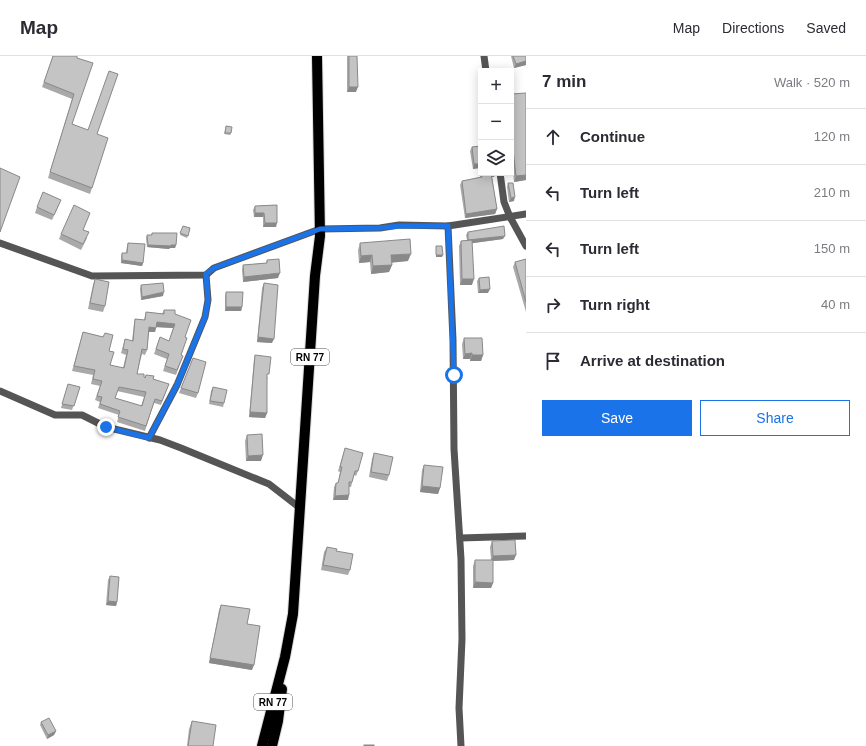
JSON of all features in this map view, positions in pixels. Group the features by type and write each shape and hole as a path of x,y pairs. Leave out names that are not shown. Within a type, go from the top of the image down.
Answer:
{"main road":[{"name":"RN 77","path":"262,746 285,657 293,614 320,229 317,56"},
{"name":"RN 77","path":"272,746 278,721 285,657"}],"street":[{"path":"484,56 486,68"},
{"path":"500,176 504,202 510,217 526,246"},
{"path":"0,243 92,276 206,274 214,268 320,229 448,226 526,214"},
{"path":"448,226 454,354 454,449 460,538 462,639 459,708 461,746"},
{"path":"149,438 177,385 205,317 208,300 206,274"},
{"path":"0,392 55,415 82,415 106,427 160,440 263,481 300,508"},
{"path":"460,538 526,536"}],"building":[{"path":"53,56 77,56 77,58 93,63 72,124 88,130 109,71 118,74 97,134 108,138 92,188 50,172 74,94 44,82"},
{"path":"349,56 357,56 358,87 349,87"},
{"path":"513,56 526,56 526,61 516,64"},
{"path":"526,93 526,175 516,176 514,158 514,94"},
{"path":"226,126 232,127 231,133 225,133"},
{"path":"478,146 478,164 474,164 472,147"},
{"path":"0,168 20,177 0,232"},
{"path":"492,176 497,209 466,214 462,181"},
{"path":"508,183 513,183 515,197 511,198"},
{"path":"43,192 61,200 54,215 37,207"},
{"path":"74,205 90,213 83,230 89,232 83,244 61,234"},
{"path":"277,205 277,223 265,223 264,213 255,213 255,206"},
{"path":"183,226 190,228 188,236 180,233"},
{"path":"504,226 505,236 468,240 468,232"},
{"path":"152,233 177,233 176,245 148,245 147,235 152,235"},
{"path":"410,239 411,254 391,255 392,265 373,266 372,255 361,256 360,243"},
{"path":"472,240 474,279 462,279 461,241"},
{"path":"128,243 145,244 143,263 122,260 122,253 127,253"},
{"path":"436,246 442,246 443,255 436,255"},
{"path":"279,259 280,273 244,277 243,265 267,263 267,260"},
{"path":"526,259 526,302 515,262"},
{"path":"489,277 490,289 480,290 479,278"},
{"path":"95,279 109,282 105,306 90,303"},
{"path":"163,283 164,292 142,297 141,285"},
{"path":"264,283 278,285 274,339 258,337"},
{"path":"226,292 243,292 242,307 226,307"},
{"path":"164,310 175,310 175,314 191,320 181,355 183,356 177,370 165,366 169,354 156,349 160,337 169,341 175,324 157,322 156,328 149,327 147,350 142,349 137,374 144,374 145,378 146,375 154,376 153,379 169,384 162,401 155,399 146,426 118,417 120,411 100,404 102,397 97,396 102,381 93,379 95,370 74,366 83,332 103,337 105,333 113,335 109,351 114,352 110,365 124,368 128,350 123,349 125,339 133,341 135,319 145,320 146,312 164,314","holes":["119,387 146,392 142,406 115,398"]},
{"path":"464,338 482,338 483,355 472,355 472,353 465,354"},
{"path":"255,355 271,357 269,374 267,374 267,413 250,412"},
{"path":"193,358 206,362 198,393 181,388"},
{"path":"68,384 80,387 74,406 62,404"},
{"path":"213,387 227,390 224,403 210,401"},
{"path":"262,434 263,455 248,456 247,435"},
{"path":"345,448 363,453 358,471 355,471 352,482 349,482 349,495 335,496 336,483 338,483"},
{"path":"374,453 393,457 389,475 371,472"},
{"path":"424,465 443,467 440,488 422,486"},
{"path":"515,540 516,555 493,556 492,541"},
{"path":"327,547 337,549 336,551 353,554 350,570 323,565"},
{"path":"475,560 493,560 493,583 475,582"},
{"path":"110,576 119,577 117,602 108,601"},
{"path":"221,605 250,609 247,624 260,626 254,665 210,658"},
{"path":"49,718 56,731 48,735 41,722"},
{"path":"192,721 216,725 213,746 188,746"}],"route":[{"path":"106,427 124,430 149,438 177,385 205,317 208,300 206,274 214,268 320,229 448,226 454,375"}]}
